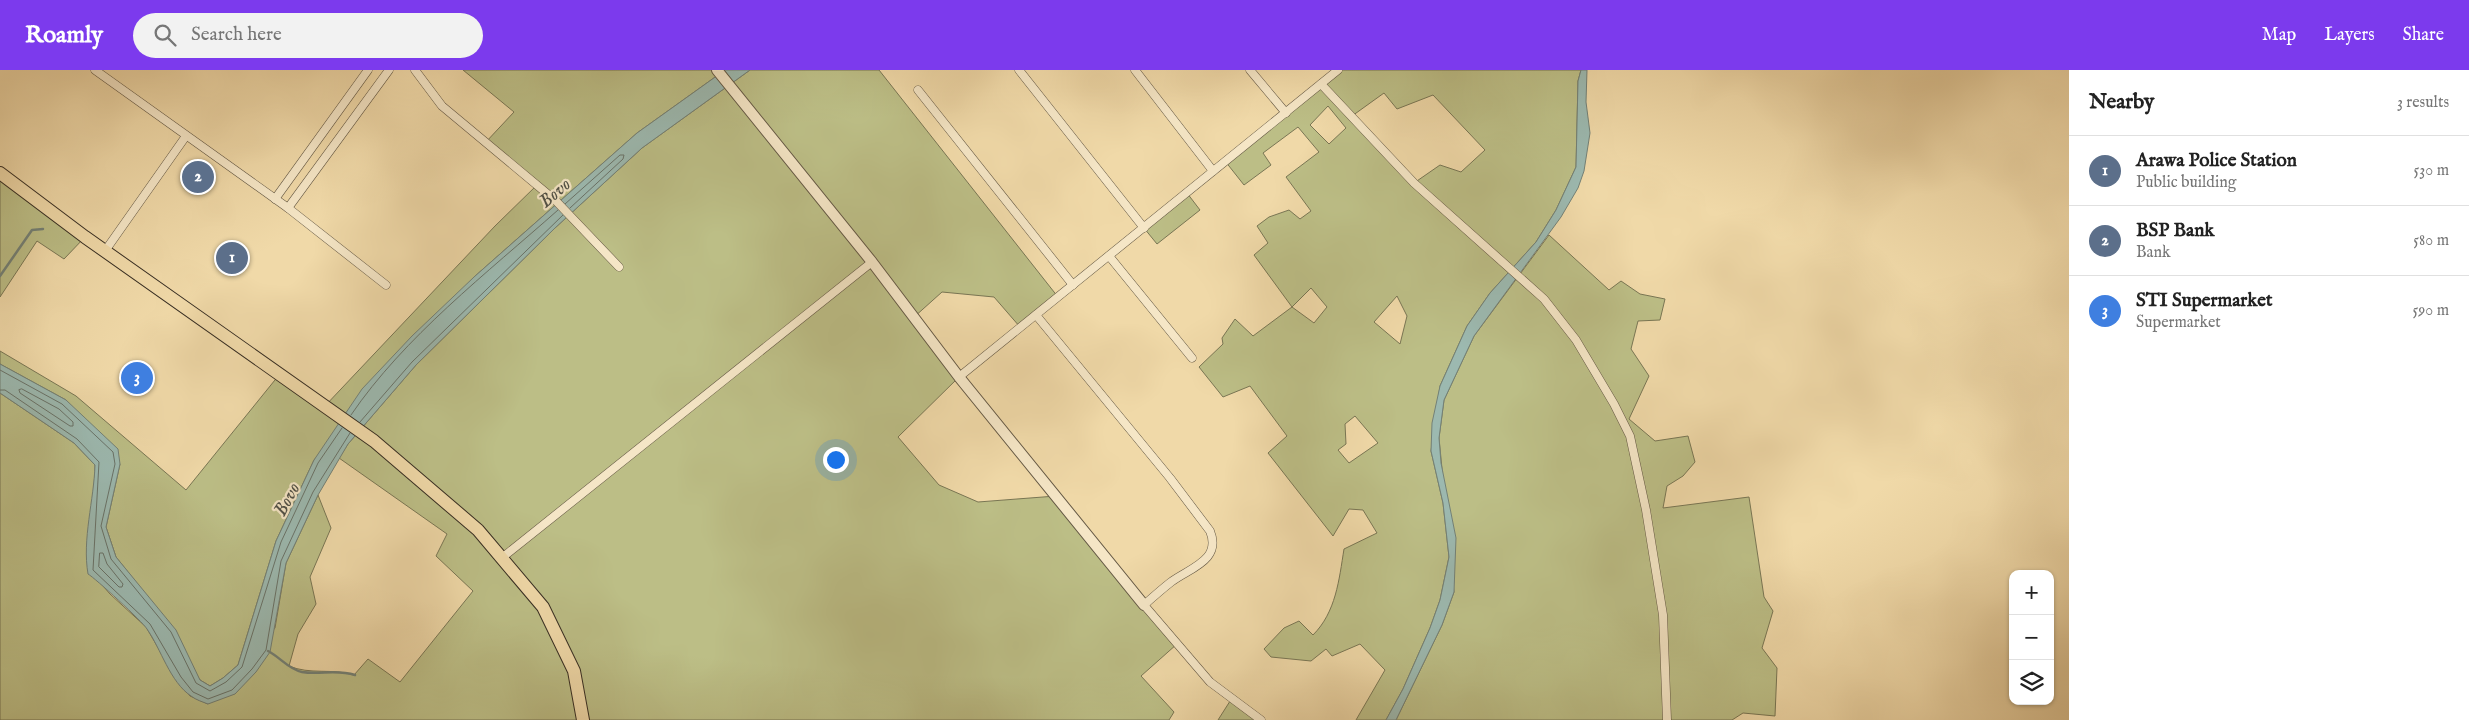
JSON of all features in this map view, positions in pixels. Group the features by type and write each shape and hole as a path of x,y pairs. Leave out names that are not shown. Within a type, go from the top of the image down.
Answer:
{"main road":[{"path":"0,173 105,251 336,416 374,441 478,530 503,557 547,615 574,671 583,720"}],"street":[{"path":"95,70 288,208 386,285"},
{"path":"275,199 368,70"},
{"path":"288,208 389,70"},
{"path":"415,70 442,106 556,201 619,267"},
{"path":"718,70 872,262 959,377 1144,605 1210,682 1261,720"},
{"path":"1019,70 1144,228"},
{"path":"1135,70 1213,171"},
{"path":"1250,70 1286,113"},
{"path":"959,377 1338,70"},
{"path":"1321,84 1414,183 1544,299 1576,340 1610,396 1630,436 1646,510 1663,615 1667,720"},
{"path":"918,90 1073,285"},
{"path":"105,251 186,136"},
{"path":"1108,256 1192,358"},
{"path":"503,557 872,262"},
{"path":"1036,314 1187,499 1214,540 1212,549 1206,559 1172,581 1144,605"}],"green space":[{"path":"463,70 725,70 637,133 474,277 314,460 276,541 238,665 210,686 200,680 139,586 116,557 106,527 120,464 66,400 0,364 0,351 76,396 186,490 279,375 324,407 495,226 537,185 485,143 514,112"},
{"path":"750,70 879,70 1058,297 1020,327 994,297 942,292 913,318 959,377 898,437 939,485 978,502 1056,496 1177,644 1141,676 1174,712 1169,720 0,720 0,393 74,443 95,465 97,579 110,594 146,627 177,680 190,696 208,704 275,628 286,563 318,495 331,528 310,577 316,604 298,634 289,666 297,669 354,675 368,659 400,682 473,591 436,556 447,534 339,458 348,444 416,365 555,228 642,148"},
{"path":"1338,70 1581,70 1578,81 1576,167 1556,210 1536,242 1490,293 1467,326 1440,386 1431,451 1443,503 1449,557 1440,600 1430,628 1403,689 1386,720 1356,720 1385,670 1360,644 1332,656 1326,649 1311,661 1271,657 1264,649 1284,628 1299,621 1313,635 1321,626 1332,606 1344,549 1377,533 1363,510 1349,509 1333,536 1268,453 1287,436 1250,386 1223,397 1199,367 1223,344 1222,338 1235,319 1253,336 1292,307 1254,255 1268,243 1257,226 1269,217 1289,210 1300,219 1311,211 1286,177 1319,152 1298,127 1263,153 1271,165 1244,185 1225,161","holes":["1384,93 1397,109 1433,95 1485,150 1461,172 1440,165 1414,183 1352,116","1328,106 1346,128 1329,144 1310,125","1311,288 1327,307 1314,323 1292,307","1397,296 1407,316 1400,344 1374,322","1355,416 1378,443 1349,463 1338,450 1346,444 1345,424"]},
{"path":"0,173 85,237 64,259 37,241 0,297"},
{"path":"1187,193 1200,210 1157,244 1144,228"},
{"path":"1549,235 1609,290 1621,281 1640,294 1665,299 1660,320 1638,321 1631,349 1649,376 1629,419 1655,441 1688,436 1695,462 1683,476 1667,486 1663,508 1749,497 1764,597 1773,611 1762,648 1777,668 1775,716 1743,713 1732,720 1396,720 1442,625 1454,592 1439,438 1444,400 1474,336"},
{"path":"1232,698 1261,720 1218,720"}],"water":[{"path":"725,70 750,70 642,148 555,228 416,365 348,444 318,495 286,563 270,652 256,672 235,694 208,704 195,699 184,690 172,674 144,625 119,600 88,574 86,547 95,465 74,443 0,393 0,364 66,400 118,449 120,464 106,527 116,557 176,630 200,680 210,686 238,665 276,541 314,460 362,389 412,336 474,277 637,133"},
{"path":"1581,70 1587,70 1586,102 1590,133 1584,171 1578,188 1561,217 1474,336 1444,400 1439,438 1441,463 1456,538 1454,592 1442,625 1396,720 1386,720 1403,689 1430,628 1440,600 1449,557 1443,503 1431,451 1432,423 1440,386 1467,326 1490,293 1536,242 1556,210 1576,167 1578,81"}],"waterway":[{"path":"0,276 32,230 43,229"},
{"path":"268,651 292,668 302,672 341,672 355,675"}],"place":[{"name":"BSP Bank","path":"198,177"},
{"name":"Arawa Police Station","path":"232,258"},
{"name":"STI Supermarket","path":"137,378"}],"water label":[{"name":"Bovo","path":"554,192"},
{"name":"Bovo","path":"286,499"}]}
